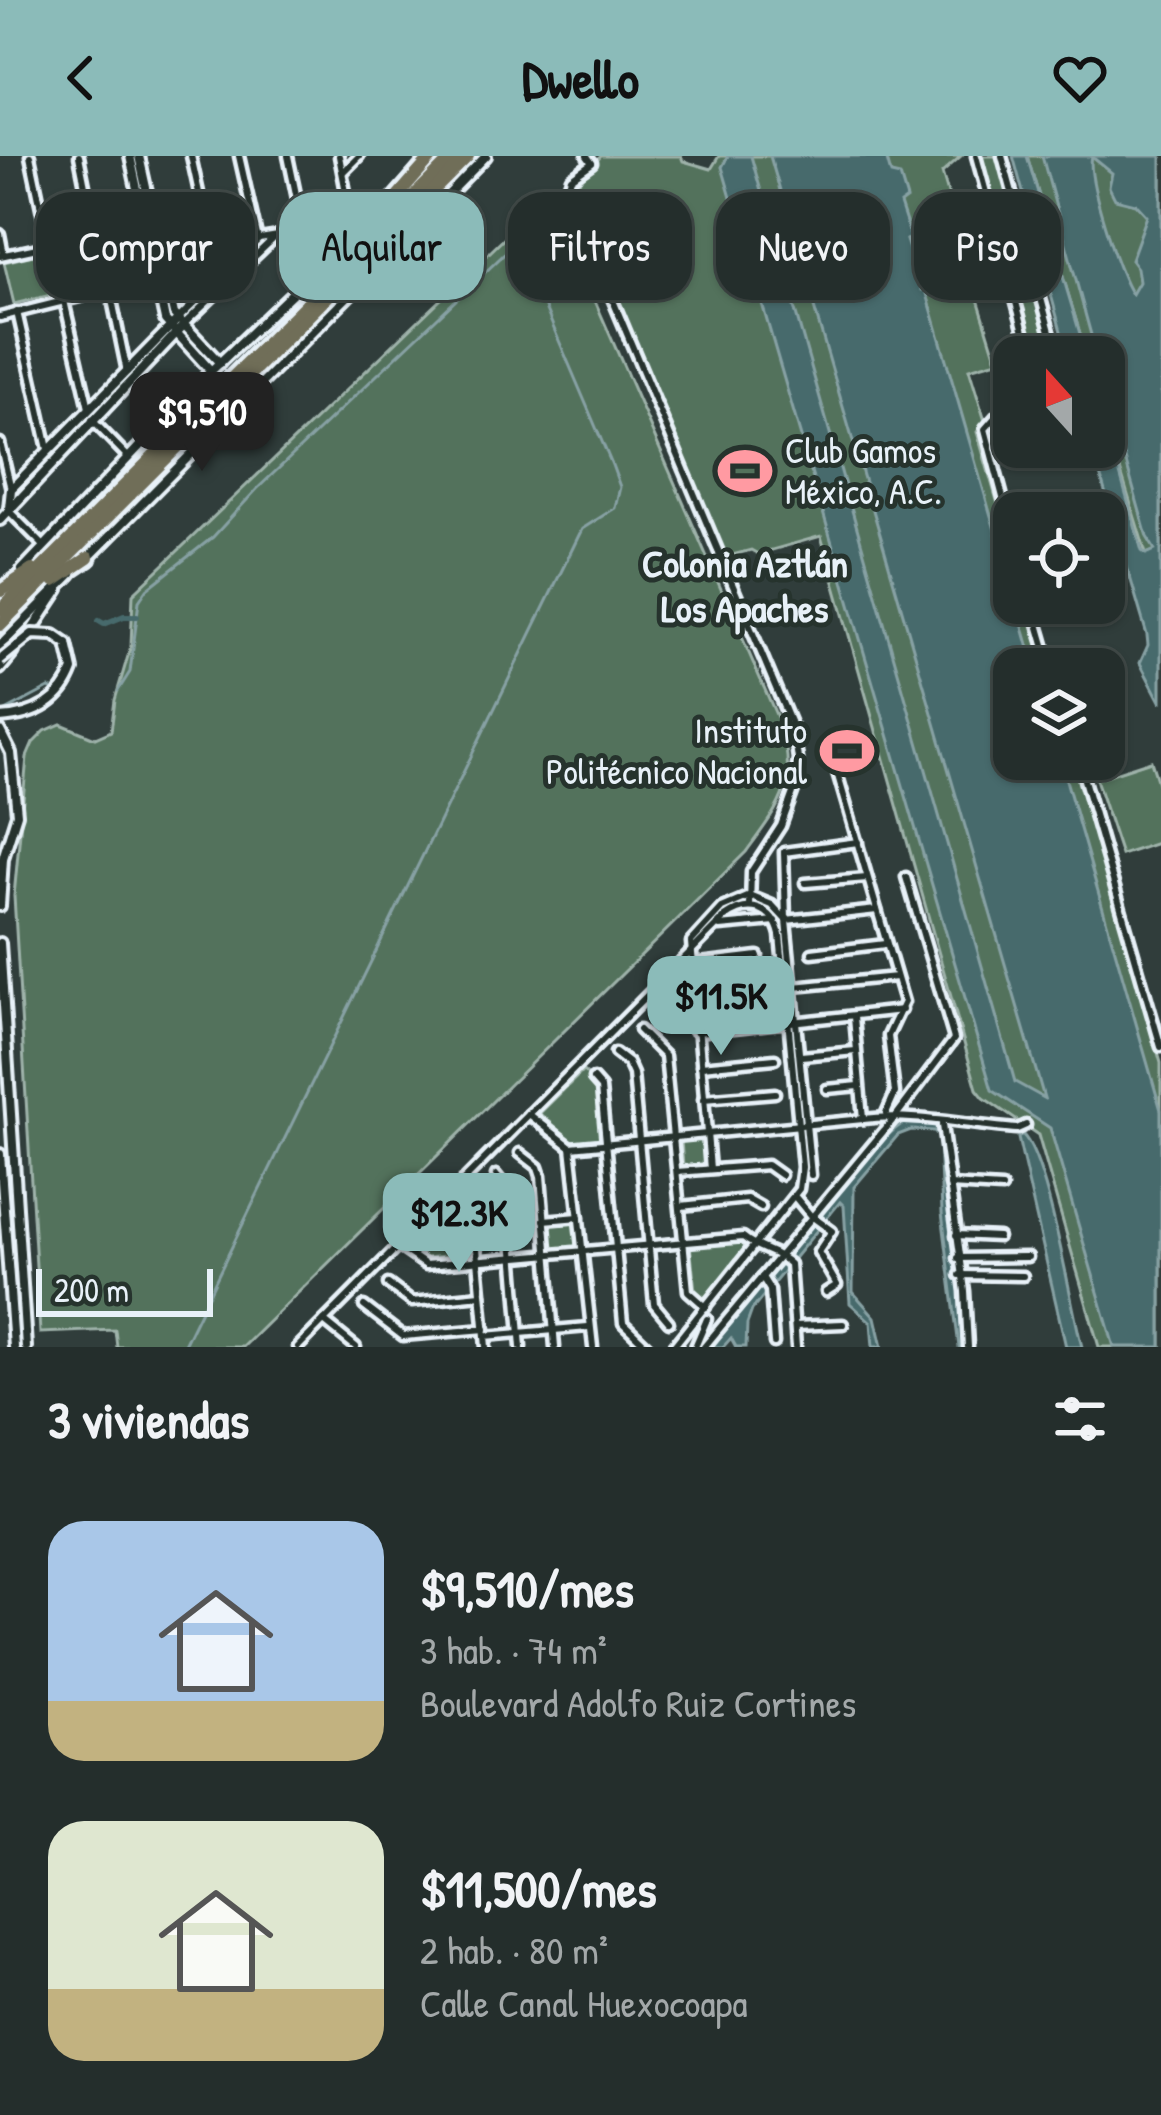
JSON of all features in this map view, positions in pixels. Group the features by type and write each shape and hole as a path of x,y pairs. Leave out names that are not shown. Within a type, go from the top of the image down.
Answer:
{"highway":[{"path":"418,192 454,156"},
{"path":"431,192 468,156"},
{"path":"401,192 433,157"},
{"path":"1,592 51,550 310,300"},
{"path":"4,616 322,300"},
{"path":"4,616 51,550"},
{"path":"4,616 88,558"}],"main road":[{"path":"130,156 140,192"},
{"path":"140,156 144,192"},
{"path":"451,192 486,156"},
{"path":"394,192 433,157"},
{"path":"165,300 176,328 211,371"},
{"path":"167,300 167,305"},
{"path":"51,550 129,458 283,300"},
{"path":"0,646 344,300"},
{"path":"176,328 220,363"},
{"path":"0,520 77,429 176,328"},
{"path":"90,415 127,372 150,354"},
{"path":"8,510 10,489 77,429"},
{"path":"0,669 43,618 61,585"},
{"path":"0,660 24,638 40,633 61,638 73,661 67,685 52,702 33,712 0,718"},
{"path":"0,731 11,753 17,814 3,858 0,906"},
{"path":"0,843 3,858"},
{"path":"0,943 26,1347"},
{"path":"0,1154 14,1347"}],"street":[{"path":"30,156 38,192"},
{"path":"79,156 86,192"},
{"path":"191,156 199,192"},
{"path":"239,156 258,237"},
{"path":"288,156 296,192"},
{"path":"343,172 358,156"},
{"path":"586,156 592,164 571,178 567,191 794,731 798,759 794,790 781,826 752,867 750,901"},
{"path":"976,156 986,192"},
{"path":"1001,156 1012,192"},
{"path":"340,157 347,192"},
{"path":"0,235 2,255 36,249"},
{"path":"255,238 279,236"},
{"path":"255,241 258,237"},
{"path":"255,255 275,237"},
{"path":"0,316 68,300"},
{"path":"112,300 127,372"},
{"path":"176,328 205,300"},
{"path":"1015,300 1025,336"},
{"path":"1042,300 1051,336"},
{"path":"64,301 90,415 129,458"},
{"path":"17,312 49,450"},
{"path":"993,421 985,430 993,460"},
{"path":"0,443 10,489"},
{"path":"8,510 51,550"},
{"path":"836,769 904,1002 888,1036"},
{"path":"1084,780 1161,1047"},
{"path":"812,1175 802,1125 793,1022 784,851 858,842"},
{"path":"704,1347 896,1116 955,1035 906,877"},
{"path":"805,883 869,878"},
{"path":"673,1347 796,1198 802,1167 801,1056 775,921 750,901"},
{"path":"298,1347 716,926 750,901"},
{"path":"710,1169 692,938 722,908 750,901 772,905 786,920"},
{"path":"786,920 877,910"},
{"path":"716,926 775,921"},
{"path":"812,953 887,944"},
{"path":"692,964 758,956"},
{"path":"794,987 896,977"},
{"path":"695,997 766,990"},
{"path":"650,994 697,1032 902,1010"},
{"path":"884,1014 895,1094 886,1113"},
{"path":"854,1017 863,1119"},
{"path":"639,1030 665,1056 688,1291 705,1313 728,1316"},
{"path":"801,1056 856,1052"},
{"path":"615,1053 631,1067 654,1304 669,1322"},
{"path":"700,1066 775,1059"},
{"path":"592,1079 601,1088 623,1323 648,1347"},
{"path":"827,1089 859,1086"},
{"path":"703,1099 775,1094"},
{"path":"530,1114 571,1147 886,1113 943,1128 1017,1129 1026,1125"},
{"path":"943,1128 968,1347"},
{"path":"571,1147 593,1347"},
{"path":"520,1153 540,1171 555,1347"},
{"path":"677,1172 767,1165 781,1174"},
{"path":"496,1175 508,1190 521,1347"},
{"path":"950,1185 1002,1188"},
{"path":"458,1188 473,1205 486,1347"},
{"path":"796,1198 831,1233 818,1252 837,1288 826,1292"},
{"path":"680,1206 747,1199 760,1207"},
{"path":"544,1220 579,1216"},
{"path":"956,1235 998,1238"},
{"path":"398,1246 426,1265 739,1236 755,1247 780,1254 790,1264 796,1347"},
{"path":"958,1258 1028,1257"},
{"path":"960,1275 1023,1276"},
{"path":"761,1277 770,1291 774,1343"},
{"path":"388,1284 412,1302 482,1295"},
{"path":"364,1306 404,1336 588,1327"},
{"path":"695,1347 705,1313"},
{"path":"324,1321 356,1347"},
{"path":"795,1326 843,1324"}],"green space":[{"path":"601,156 681,156 683,161 711,169 719,156 961,156 942,173 948,192 914,192 914,300 978,300 993,348 993,362 969,369 985,421 977,432 994,492 993,624 1033,624 1040,648 993,648 993,780 1079,780 1161,1063 1161,1347 1099,1347 1038,1135 977,1089 821,536 758,554 751,550 725,557 616,300 692,300 692,192 570,192"},
{"path":"979,156 998,156 1008,192 990,192"},
{"path":"1027,156 1161,156 1161,549 1146,554 1120,468 1125,468 1125,336 1081,336 1061,270 1061,192 1038,192"},
{"path":"508,235 508,300 595,300 780,724 788,763 783,792 746,852 243,1347 117,1347 115,1330 40,1333 14,896 27,757 45,731 61,724 95,738 111,731 131,646 133,594 440,300 484,300 484,258"},
{"path":"36,254 36,299 14,304 4,262"},
{"path":"1019,300 1036,300 1047,336 1030,336"},
{"path":"1151,761 1161,793 1161,842 1121,855 1096,780 1125,780 1125,770"},
{"path":"694,960 700,1027 662,992"},
{"path":"583,1071 600,1086 604,1142 575,1144 540,1113"},
{"path":"705,1139 706,1166 683,1166 681,1140"},
{"path":"460,1195 470,1204 475,1253 425,1258 409,1245"},
{"path":"580,1219 583,1247 551,1250 548,1222"},
{"path":"744,1239 754,1246 707,1302 695,1291 690,1244"}],"water":[{"path":"728,156 751,156 761,192 729,192 722,167"},
{"path":"770,156 886,156 891,174 900,176 907,199 900,204 911,238 906,240 914,265 914,300 929,300 993,523 993,624 1022,624 1029,648 993,648 993,780 1066,780 1161,1110 1161,1347 1114,1347 1050,1128 992,1090 761,300 792,300 1015,1082 1044,1098 812,300 890,300 890,192 780,192"},
{"path":"1013,156 1027,156 1038,192 1023,192"},
{"path":"1042,156 1161,156 1161,703 1140,663 1148,645 1125,560 1125,492 1105,492 1098,468 1118,468 1146,554 1155,550 1125,459 1125,336 1091,336 1061,225 1061,192 1052,192","holes":["1092,157 1112,173 1109,187 1115,199 1136,204 1147,216 1131,260 1139,282 1132,294 1105,226"]},
{"path":"1061,270 1081,336 1062,336 1052,300 1061,300"},
{"path":"906,1122 935,1124 944,1137 966,1347 959,1347 942,1213 939,1136 934,1131 911,1130 898,1135 854,1187 853,1292 875,1317 882,1347 873,1347 871,1322 850,1303 840,1202 752,1310 746,1347 736,1347 731,1338 723,1347 712,1347 839,1188"},
{"path":"1022,1134 1049,1200 1082,1347 1066,1347 1018,1138"}],"waterway":[{"path":"118,691 130,672 139,601 147,589 213,537 257,489 517,242 612,465 620,487 615,508 582,529 183,1347"},
{"path":"99,621 104,624 137,616"},
{"path":"0,714 49,688 57,691"}],"place":[{"name":"Club Gamos México, A.C.","path":"745,471"},
{"name":"Instituto Politécnico Nacional","path":"847,751"}],"district":[{"name":"Colonia Aztlán Los Apaches","path":"745,586"}]}
